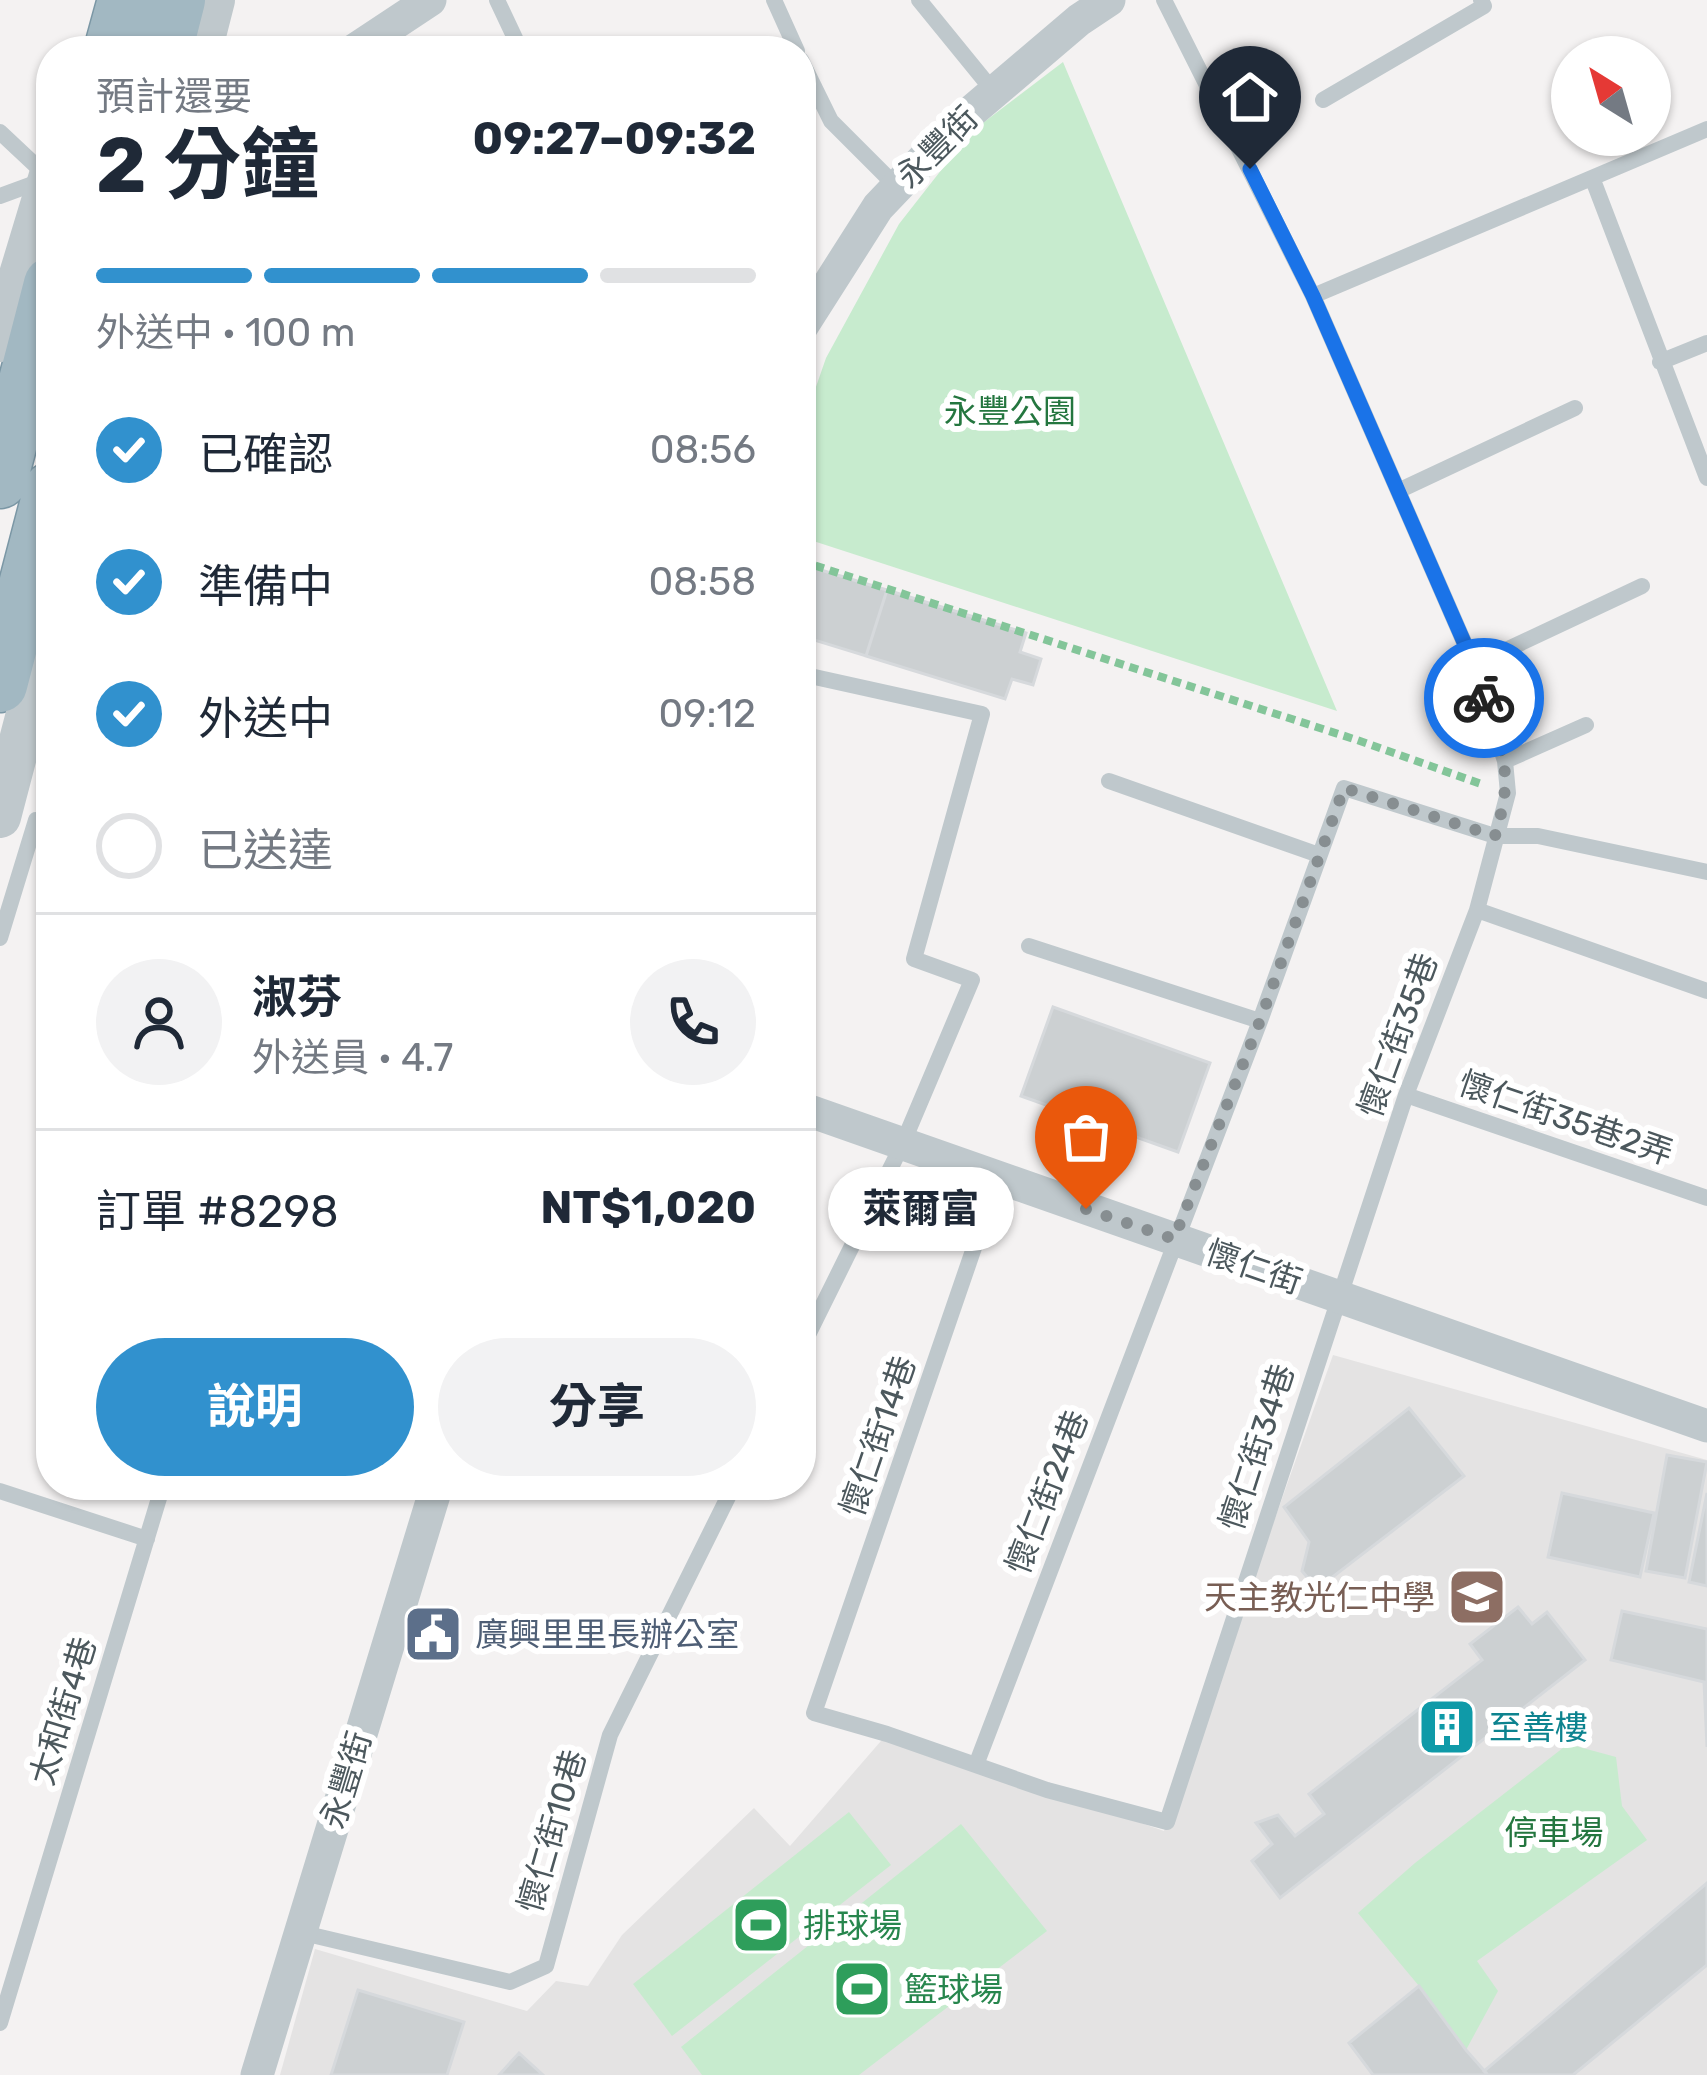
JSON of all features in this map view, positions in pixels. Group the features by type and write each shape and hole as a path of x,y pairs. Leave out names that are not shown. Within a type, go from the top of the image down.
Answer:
{"highway":[{"path":"115,36 124,0"},
{"path":"169,36 178,0"},
{"path":"0,481 36,342"},
{"path":"0,685 36,547"}],"street":[{"path":"88,36 98,0"},
{"path":"205,36 214,0"},
{"path":"376,36 430,0"},
{"name":"永豐街","path":"816,304 878,207 959,122 1109,0"},
{"path":"0,341 36,222"},
{"path":"0,817 36,679"},
{"name":"懷仁街","path":"816,1113 1707,1426"},
{"name":"永豐街","path":"257,2075 432,1500"}],"lane":[{"path":"497,0 514,36"},
{"path":"774,0 787,36"},
{"path":"919,0 994,92"},
{"path":"1164,0 1313,296 1474,665 1504,761 1508,793"},
{"path":"1323,100 1484,6 1481,0"},
{"path":"816,94 831,122 897,187"},
{"path":"1313,296 1707,129"},
{"path":"0,132 36,164"},
{"path":"1594,180 1707,478"},
{"path":"0,196 36,182"},
{"path":"1660,362 1707,343"},
{"path":"1398,491 1575,408"},
{"path":"1474,665 1642,586"},
{"path":"816,677 982,714 914,959 972,980 903,1143 816,1319"},
{"path":"1504,761 1586,725"},
{"path":"1108,781 1319,855"},
{"name":"懷仁街24巷","path":"976,1765 1344,788 1495,836"},
{"name":"懷仁街35巷","path":"1338,1297 1406,1096 1477,910 1508,793"},
{"path":"0,938 36,820"},
{"path":"1495,836 1538,836 1707,872"},
{"path":"1477,910 1707,991"},
{"path":"1029,946 1260,1021"},
{"name":"懷仁街35巷2弄","path":"1406,1096 1707,1198"},
{"name":"懷仁街14巷","path":"976,1765 814,1713 998,1178"},
{"name":"懷仁街34巷","path":"976,1765 1047,1790 1167,1822 1338,1297"},
{"path":"0,1491 147,1539"},
{"name":"太和街4巷","path":"0,2023 159,1500"},
{"name":"懷仁街10巷","path":"299,1932 510,1982 546,1966 610,1735 727,1500"}],"path":[{"path":"816,566 1508,793"}],"shaded area":[{"name":"天主教光仁中學","path":"1333,1355 1707,1460 1707,2075 280,2075 315,1949 527,2011 556,1981 588,1986 622,1935 754,1808 790,1846 887,1734 1164,1831"}],"green space":[{"name":"永豐公園","path":"1063,62 1337,711 816,542 816,387 826,358 899,224 971,132"},
{"name":"停車場","path":"1568,1744 1616,1757 1622,1806 1647,1840 1477,1961 1498,1991 1466,2050 1358,1913"},
{"name":"排球場","path":"849,1812 891,1865 672,2036 633,1984"},
{"name":"籃球場","path":"961,1824 1047,1931 859,2075 702,2075 681,2047"}],"building":[{"path":"816,569 887,590 866,656 816,641"},
{"path":"887,590 1026,633 1020,652 1041,659 1033,685 1012,679 1005,699 866,656"},
{"path":"1053,1007 1210,1063 1178,1152 1021,1096"},
{"path":"1409,1408 1464,1476 1317,1589 1302,1571 1309,1542 1284,1507"},
{"path":"1667,1455 1707,1462 1685,1578 1646,1571"},
{"path":"1562,1493 1654,1513 1640,1577 1548,1557"},
{"path":"1707,1493 1707,1586 1689,1582"},
{"name":"至善樓","path":"1518,1607 1532,1624 1547,1612 1585,1660 1280,1898 1252,1861 1272,1844 1256,1823 1278,1815 1295,1836 1324,1814 1309,1794 1482,1660 1470,1644"},
{"path":"1622,1611 1707,1629 1707,1747 1704,1682 1611,1660"},
{"path":"1707,1883 1707,1965 1573,2075 1488,2075 1484,2071"},
{"path":"1419,1986 1488,2075 1373,2075 1349,2043"},
{"path":"358,1990 464,2022 447,2075 331,2075"},
{"path":"519,2053 543,2075 499,2075"}],"way so far":[{"path":"1086,1209 1174,1239 1344,788 1495,836 1508,793 1504,761 1484,698"}],"place":[{"name":"萊爾富","path":"1086,1209"},
{"name":"天主教光仁中學","path":"1477,1597"},
{"name":"廣興里里長辦公室","path":"433,1634"},
{"name":"至善樓","path":"1447,1727"},
{"name":"排球場","path":"761,1925"},
{"name":"籃球場","path":"862,1989"}],"route":[{"path":"1250,169 1313,296 1474,665 1484,698"}]}
